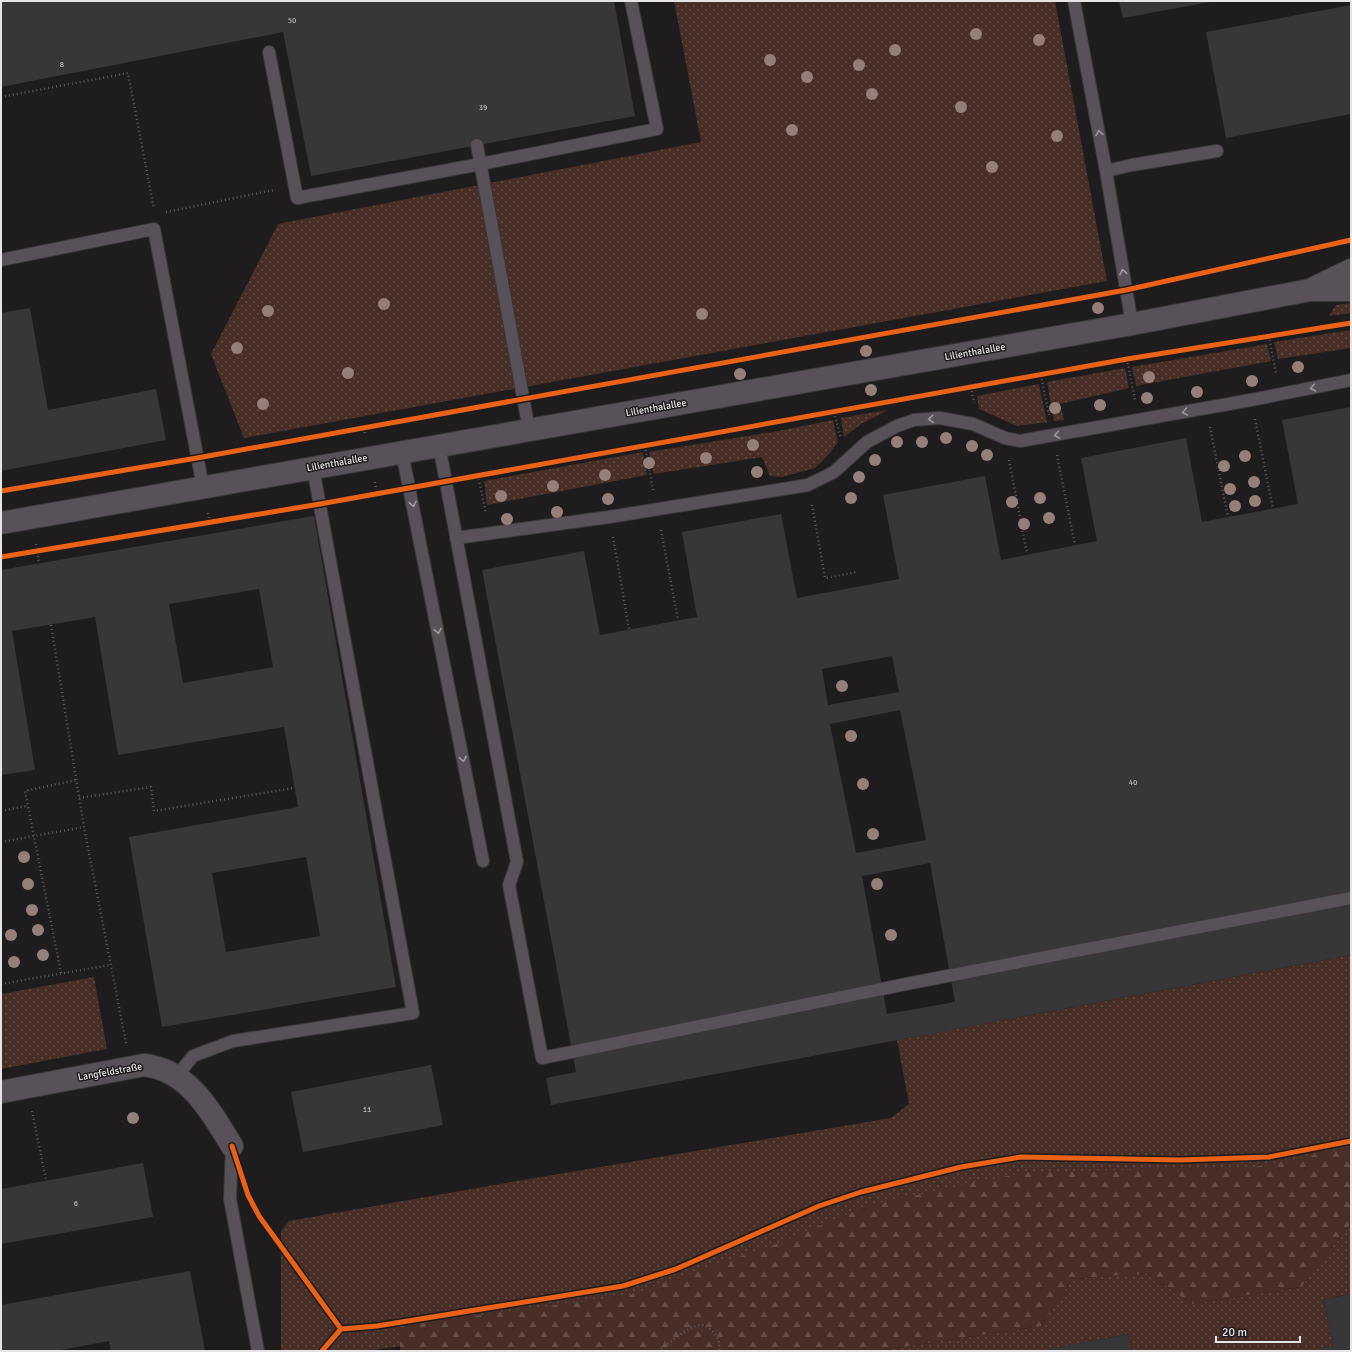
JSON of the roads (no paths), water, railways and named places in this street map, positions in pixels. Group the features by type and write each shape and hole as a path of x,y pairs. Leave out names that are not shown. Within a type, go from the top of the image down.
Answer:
{"street":[{"name":"Lilienthalallee","path":"1310,290 1351,270"},
{"name":"Lilienthalallee","path":"1,523 1132,324 1310,290 1351,290"},
{"name":"Langfeldstraße","path":"1,1092 144,1065 156,1066 167,1071 192,1089 206,1104 232,1146"}],"lane":[{"path":"269,52 297,198 481,164 657,129 631,1"},
{"path":"1074,1 1106,171 1132,324"},
{"path":"477,146 529,430"},
{"path":"1106,171 1216,151"},
{"path":"1,260 154,229 203,487"},
{"path":"456,538 657,510 808,484 834,472 867,442 897,426 914,420 940,418 973,424 1005,438 1020,441 1251,400 1351,380"},
{"path":"439,445 518,862 509,885 542,1058 918,982 1351,898"},
{"path":"402,452 483,861"},
{"path":"176,1078 193,1056 233,1041 413,1013 313,468"},
{"path":"232,1146 230,1199 258,1351"}]}
